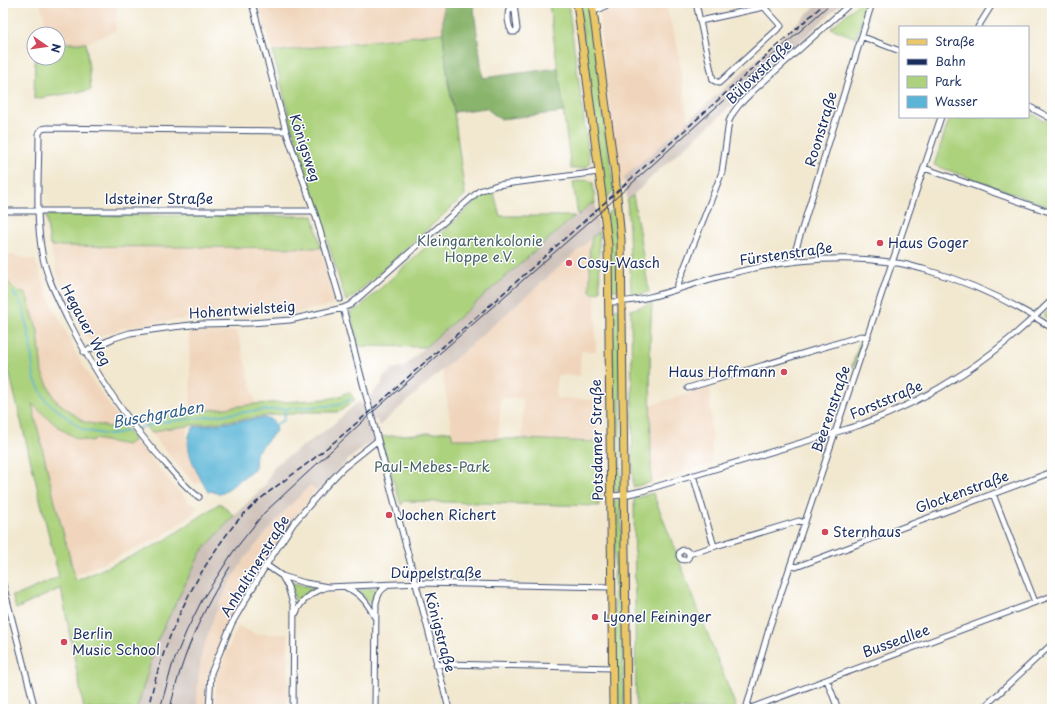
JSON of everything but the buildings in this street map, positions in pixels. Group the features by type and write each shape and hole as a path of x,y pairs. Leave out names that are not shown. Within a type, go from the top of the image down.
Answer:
{"main road":[{"name":"Potsdamer Straße","path":"577,3 607,238 613,709"},
{"name":"Potsdamer Straße","path":"592,3 615,174 621,240 627,709"}],"street":[{"name":"Königsweg","path":"252,3 286,131 314,211 340,299"},
{"path":"593,11 610,3"},
{"path":"696,3 713,80 719,83 781,26 764,7 700,21"},
{"name":"Bülowstraße","path":"676,289 722,172 730,121 733,113 754,90 851,3"},
{"name":"Roonstraße","path":"794,262 793,258 863,37 872,3"},
{"path":"979,26 993,3"},
{"path":"863,37 899,51"},
{"path":"1029,106 1052,118"},
{"name":"Beerenstraße","path":"747,709 760,656 941,118"},
{"name":"Hegauer Weg","path":"199,497 181,481 140,435 112,396 84,352 47,276 41,247 38,210 39,132 47,128 286,131"},
{"path":"924,168 1052,213"},
{"name":"Hohentwielsteig","path":"84,352 114,338 130,333 201,324 251,324 290,320 343,308 356,300 479,191 497,185 599,172"},
{"name":"Idsteiner Straße","path":"3,211 314,211"},
{"name":"Fürstenstraße","path":"608,302 637,301 726,274 794,262 842,258 893,262 940,274 972,286 1035,317 1052,328"},
{"name":"Forststraße","path":"610,496 624,495 883,417 947,385 977,365 1008,341 1052,300"},
{"name":"Königstraße","path":"343,308 448,709"},
{"path":"688,388 861,336 868,338"},
{"name":"Anhaltinerstraße","path":"209,709 211,673 232,623 266,565 293,524 324,488 343,468 378,440"},
{"name":"Glockenstraße","path":"791,565 796,567 1052,472"},
{"path":"693,475 714,546"},
{"path":"993,494 1035,602"},
{"path":"689,554 799,521 805,523"},
{"name":"Düppelstraße","path":"266,565 282,576 305,583 328,587 415,583 611,587"},
{"path":"282,576 292,598 294,616 294,709"},
{"path":"3,584 35,709"},
{"path":"374,709 376,603 378,595 382,589 390,584"},
{"path":"294,616 297,608 308,596 315,591 328,587"},
{"path":"346,587 355,591 362,597 375,618"},
{"name":"Busseallee","path":"747,709 1052,596"},
{"path":"3,611 9,608"},
{"path":"982,709 1052,644"},
{"path":"436,665 612,668"},
{"path":"826,680 838,709"}],"shaded area":[{"path":"40,3 138,3 117,7 115,31 86,43 66,43 66,26 47,26"},
{"path":"258,3 443,3 443,33 273,52"},
{"path":"617,3 665,3 678,48 688,121 624,177 624,182 620,185 599,21 601,21 600,14"},
{"path":"819,3 842,3 744,93 745,94 658,171 627,201 624,177"},
{"path":"590,204 595,204 599,232 379,426 376,419 369,424 374,439 350,458 317,491 310,485 283,513 245,558 230,582 215,614 203,649 198,679 197,709 137,709 156,643 201,552 266,484 274,466 329,428 359,401 366,409 371,404 370,396 382,383 382,378 393,368 403,368 425,347"},
{"path":"592,237 595,271 596,351 581,351 580,376 557,375 556,398 597,400 598,442 522,439 523,399 501,397 498,439 453,439 442,370"},
{"path":"50,246 321,248 336,304 289,315 287,310 280,307 250,317 204,317 166,321 123,328 94,340 90,340 85,335 64,291 58,276"},
{"path":"3,253 35,260 50,300 76,353 92,380 123,425 110,427 84,422 55,400 42,373 38,331 15,291 6,279 3,266"},
{"path":"237,331 256,404 191,412 189,333"},
{"path":"710,387 712,464 651,482 650,405"},
{"path":"32,403 57,426 94,439 127,445 134,440 189,502 198,506 193,514 159,538 75,576 54,498"},
{"path":"187,427 187,446 189,458 200,482 196,484 178,466 151,433 164,429"},
{"path":"310,485 317,491 295,517 264,563 230,623 207,676 207,709 197,709 198,679 203,649 215,614 230,582 245,558 283,513"},
{"path":"238,626 255,634 288,634 287,708 215,709 216,677"}],"green space":[{"path":"443,3 473,3 483,78 558,68 564,112 500,119 486,108 454,112 447,73 444,44"},
{"path":"549,3 568,3 590,163 586,168 571,169"},
{"path":"579,3 589,3 614,191 605,199"},
{"path":"859,3 867,3 856,38 831,28"},
{"path":"3,18 9,37 3,38"},
{"path":"443,33 448,83 454,112 465,195 354,296 346,301 292,127 273,52"},
{"path":"66,43 86,43 91,90 34,99 35,66 66,66"},
{"path":"1029,112 1052,124 1051,202 1048,206 934,165 950,118 1029,118"},
{"path":"588,180 593,183 595,204 590,204 578,216 573,182"},
{"name":"Kleingartenkolonie Hoppe e.V.","path":"494,193 500,216 575,216 425,347 359,346 350,312 360,307 481,197"},
{"path":"633,195 649,292 637,295 631,293 627,201"},
{"path":"616,207 619,290 611,290 607,214"},
{"path":"46,215 313,216 321,248 50,246"},
{"path":"599,232 600,291 594,293 591,292 590,289 589,253 592,237"},
{"path":"3,266 8,281 12,287 26,294 38,331 42,373 55,400 84,422 110,427 123,425 134,440 127,445 94,439 93,441 77,439 57,426 32,404 54,498 76,581 161,543 220,503 234,516 201,552 156,643 137,709 84,709 61,588 16,609 12,595 16,596 59,577 3,347"},
{"path":"652,303 650,341 651,482 633,487 631,310"},
{"path":"1052,307 1052,322 1043,316"},
{"path":"612,309 620,309 621,491 614,491"},
{"path":"860,341 863,342 854,367 852,366"},
{"path":"349,392 355,400 339,412 303,412 282,414 164,429 151,433 140,420 160,415 256,404 326,399 337,397"},
{"name":"Paul-Mebes-Park","path":"451,431 453,439 522,439 598,442 599,506 404,501 401,505 380,437"},
{"path":"653,493 736,707 731,709 636,709 634,499"},
{"path":"614,500 621,500 624,709 615,709"},
{"path":"289,582 314,588 314,589 297,604"},
{"path":"379,588 372,605 356,590"}],"water":[{"path":"263,418 271,419 274,423 276,431 256,453 255,468 223,493 219,494 211,491 208,492 195,469 189,451 188,442 194,427"}],"waterway":[{"name":"Buschgraben","path":"13,292 23,307 30,341 34,378 46,401 83,430 108,435 133,430 156,423 253,411 338,405 351,399"},
{"path":"273,426 284,420 285,411 288,408"}],"tram line":[{"path":"160,709 172,666 186,632 202,600 233,552 264,513 374,411 597,215 831,3"},
{"path":"170,709 186,653 210,600 230,567"}],"railway":[{"path":"148,709 161,660 180,612 219,545 244,514 264,496 307,464 368,413 570,234 825,3"}],"place":[{"name":"Haus Goger","path":"880,243"},
{"name":"Cosy-Wasch","path":"569,263"},
{"name":"Haus Hoffmann","path":"784,372"},
{"name":"Jochen Richert","path":"389,515"},
{"name":"Sternhaus","path":"825,532"},
{"name":"Lyonel Feininger","path":"595,617"},
{"name":"Berlin Music School","path":"64,642"}]}
